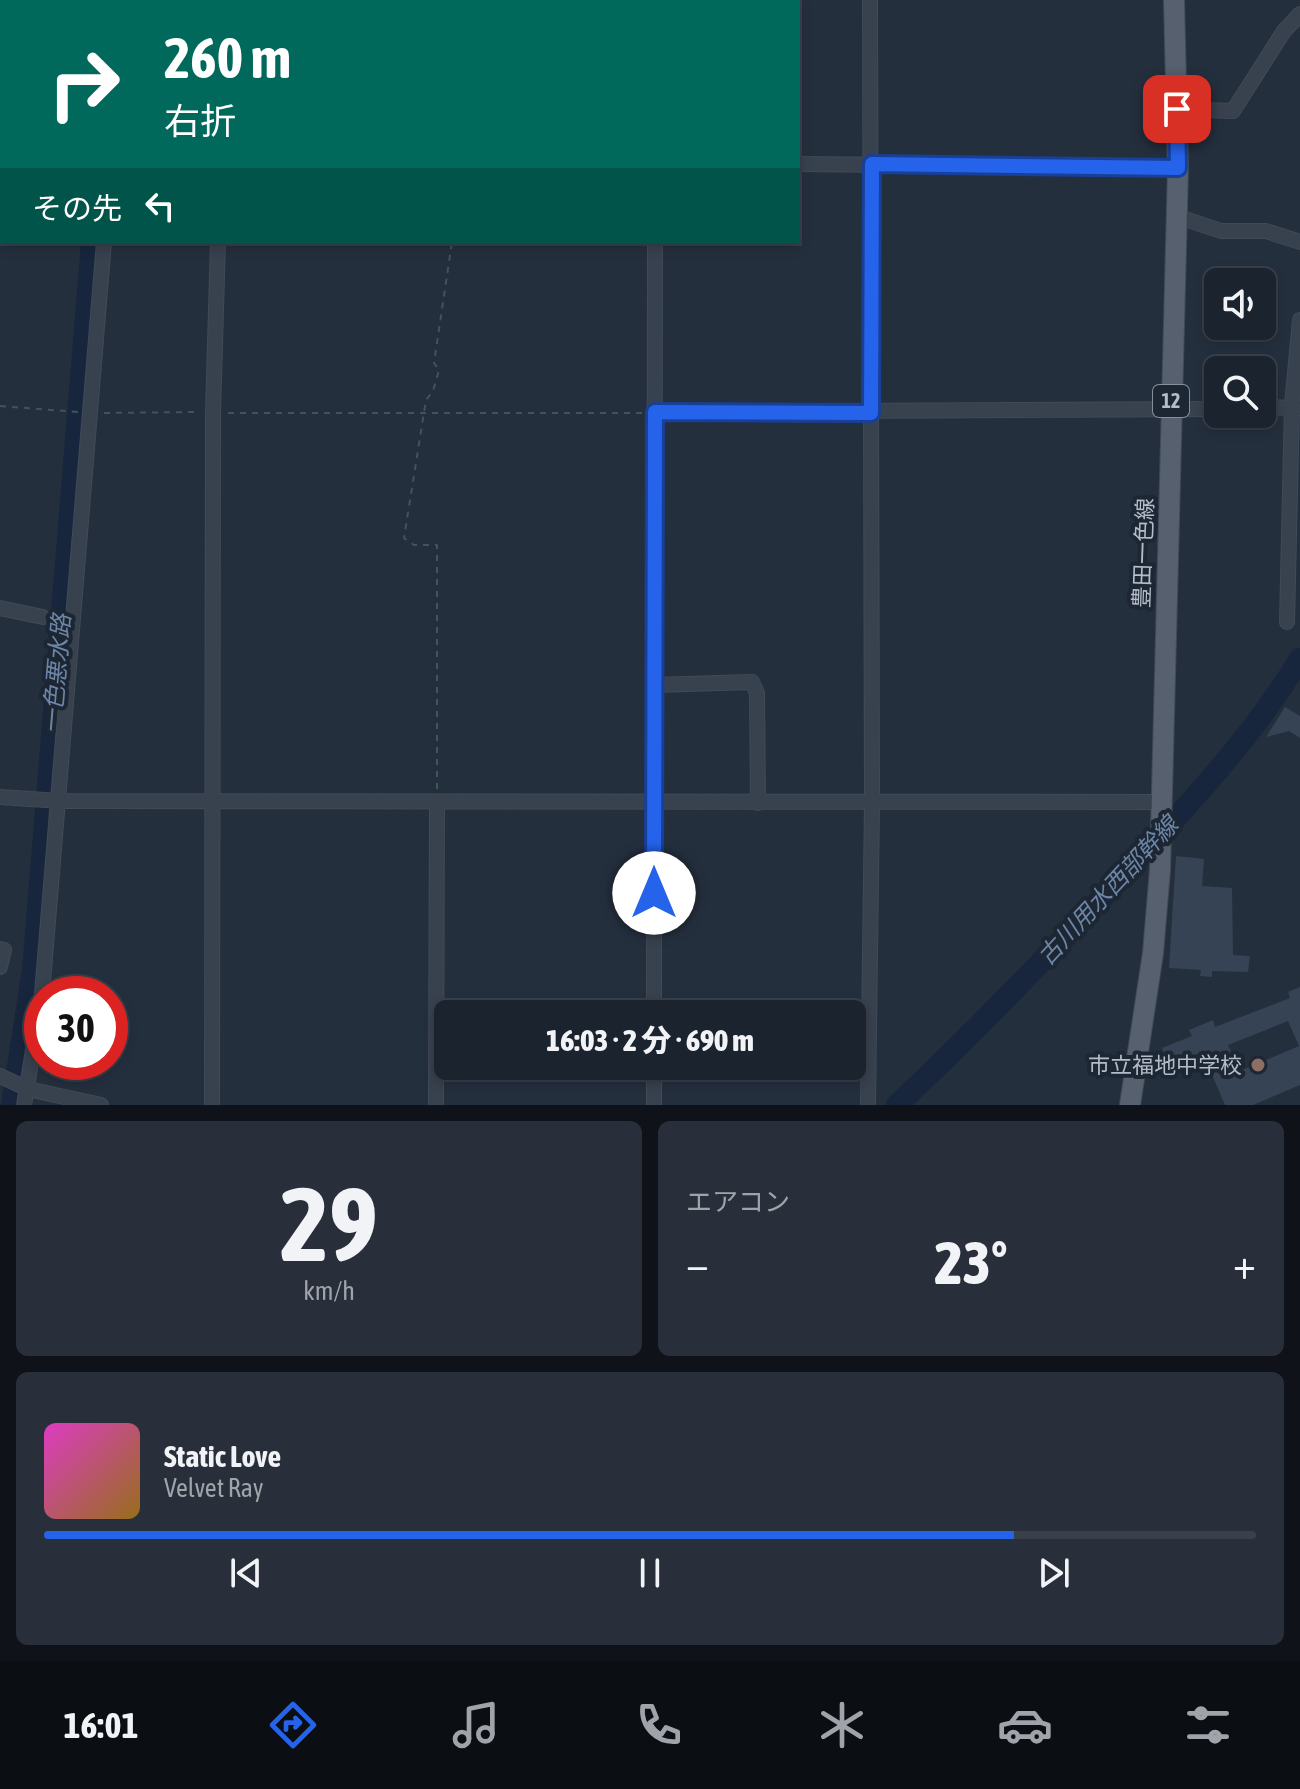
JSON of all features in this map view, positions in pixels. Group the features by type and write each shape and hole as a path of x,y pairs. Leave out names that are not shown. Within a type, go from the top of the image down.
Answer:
{"main road":[{"name":"豊田一色線","path":"1130,1105 1153,953 1160,870 1178,168 1174,0"}],"street":[{"path":"868,1105 872,803 870,0"},
{"path":"1177,109 1233,111 1284,31 1300,14"},
{"path":"800,164 1178,168"},
{"path":"1176,216 1221,231 1266,231 1300,242"},
{"path":"44,976 104,244"},
{"path":"212,1105 213,412 218,244"},
{"path":"654,1000 655,244"},
{"path":"1287,622 1300,320"},
{"path":"1276,407 1296,406"},
{"path":"655,412 1204,410"},
{"path":"0,608 43,617"},
{"path":"654,685 752,682 757,693 758,803"},
{"path":"0,797 60,801 1160,802"},
{"path":"436,1105 437,802"},
{"path":"0,949 4,950 0,967"},
{"path":"0,1076 28,1089 101,1105"},
{"path":"24,1105 29,1080"},
{"path":"654,1080 654,1105"}],"path":[{"path":"437,802 437,545 414,545 404,538 426,400 433,391 439,370 434,363 452,244"},
{"path":"0,406 91,413 655,412"}],"building":[{"path":"1285,707 1300,716 1300,738 1289,731 1266,737"},
{"path":"1176,856 1204,859 1202,886 1232,888 1233,955 1250,956 1248,972 1212,971 1212,977 1200,976 1201,970 1169,968"},
{"path":"1300,987 1300,1085 1253,1105 1225,1105 1203,1054 1170,1067 1162,1048 1192,1036 1189,1030 1213,1020 1215,1027 1290,998 1288,992","holes":["1288,1021 1299,1046 1240,1071 1228,1045"]}],"waterway":[{"name":"一色悪水路","path":"12,1105 33,970 92,244"},
{"name":"古川用水西部幹線","path":"897,1105 1035,969 1189,803 1259,719 1300,659"}],"place":[{"name":"市立福地中学校","path":"1258,1065"}],"route":[{"path":"654,893 655,412 871,413 872,164 1178,168 1177,109"}]}
